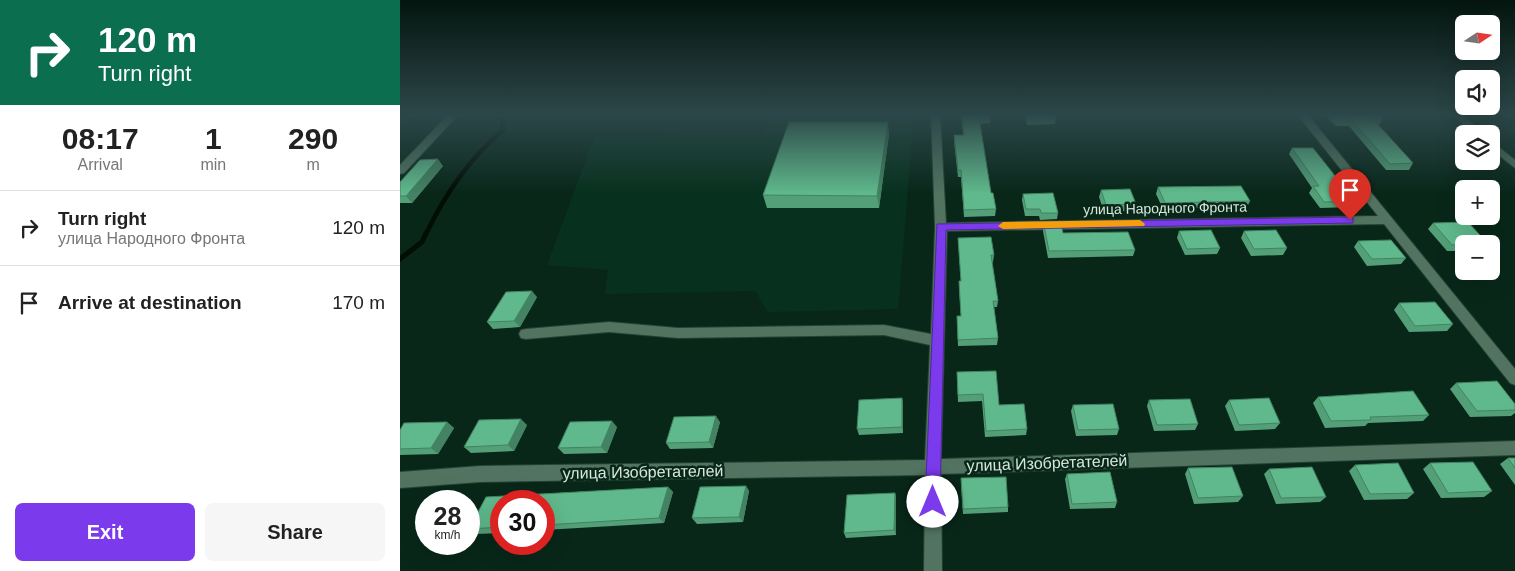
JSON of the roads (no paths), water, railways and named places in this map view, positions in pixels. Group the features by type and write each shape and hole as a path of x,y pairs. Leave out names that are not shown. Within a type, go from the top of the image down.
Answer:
{"street":[{"path":"400,171 429,141"},
{"path":"933,571 933,467 941,227 936,141"},
{"path":"1324,141 1515,380"},
{"path":"1500,152 1515,165"},
{"name":"улица Народного Фронта","path":"941,227 1388,220"},
{"path":"526,334 609,327 678,332 884,330 937,341"},
{"name":"улица Изобретателей","path":"400,480 480,474 933,467 1515,448"}],"waterway":[{"path":"426,234 441,205 459,178 491,141"},
{"path":"400,259 422,242 426,233"}]}
